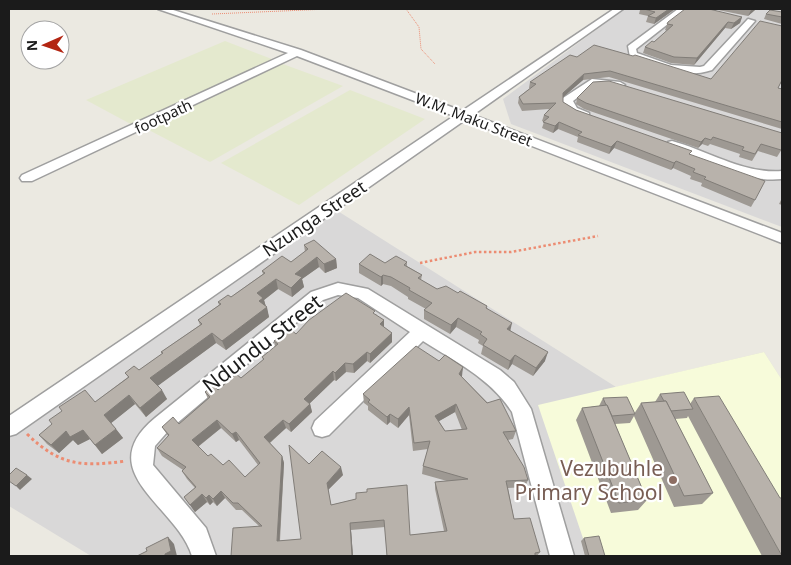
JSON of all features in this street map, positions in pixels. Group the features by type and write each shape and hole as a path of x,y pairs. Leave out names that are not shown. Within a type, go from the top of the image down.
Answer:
{"street":[{"name":"W.M. Maku Street","path":"162,9 183,14 298,52 782,238"},
{"name":"Nzunga Street","path":"12,424 619,9"},
{"path":"683,9 631,48 633,55 684,71 702,71 708,68 751,21"},
{"name":"footpath","path":"27,178 298,52"},
{"path":"597,119 573,110 567,104 568,98 592,82 608,82 633,89"},
{"path":"660,141 758,175 782,176"},
{"name":"Ndundu Street","path":"141,458 151,433 317,296 326,292 345,289 362,293 493,376 507,388 521,409 562,556"},
{"path":"322,428 422,331"},
{"path":"141,458 142,469 198,536 204,556"}],"path":[{"path":"183,14 329,9"},
{"path":"406,9 418,21 422,36 421,48 435,64"},
{"path":"420,263 475,252 512,252 598,236"},
{"path":"12,424 49,454 70,464 95,465 141,458"}],"shaded area":[{"path":"624,9 782,9 782,227 511,124 503,99"},
{"path":"225,41 277,61 138,128 86,100"},
{"path":"280,63 343,86 210,162 145,128"},
{"path":"350,90 425,119 299,205 221,163"},
{"path":"333,208 616,387 764,352 782,380 782,556 91,556 9,506 9,434"},
{"name":"Vezubuhle Primary School","path":"764,352 782,380 782,556 589,556 538,405"}],"building":[{"path":"644,9 669,9 656,18 648,16 655,12"},
{"path":"685,9 709,9 742,17 734,23 728,22 697,58 674,57 645,47 652,41 654,42 673,25 667,24"},
{"path":"770,10 782,12 782,17 766,14"},
{"path":"760,21 782,26 782,80 778,88 782,89 782,122 610,71 584,74 563,93 563,102 576,110 692,151 689,154 765,181 755,200 704,179 706,177 693,172 695,169 676,161 674,163 617,141 611,147 578,135 582,132 559,122 555,126 543,122 549,117 544,115 556,103 523,104 519,97 536,84 530,82 570,55 577,57 594,45 635,55 711,79"},
{"path":"609,81 782,133 782,149 761,144 755,154 742,150 744,147 713,137 711,140 705,138 701,142 586,103 577,98 593,82"},
{"path":"314,240 336,259 324,264 317,257 295,274 302,277 291,288 276,279 257,293 263,298 259,301 267,307 222,341 212,333 150,378 162,390 140,408 129,395 104,415 116,429 95,445 83,430 70,437 66,431 51,445 39,435 52,424 49,420 62,411 59,407 85,390 95,402 129,377 125,373 134,366 139,370 163,353 161,352 202,324 198,320 221,304 218,302 228,295 231,297 265,273 262,271 282,256 291,262 308,249 304,245"},
{"path":"370,254 385,263 396,256 407,262 404,265 422,275 418,278 437,289 446,286 458,293 460,291 512,323 507,329 548,352 536,368 515,355 510,361 483,345 487,339 480,334 482,332 458,318 451,325 424,310 432,303 409,290 410,288 391,277 383,275 381,277 359,264"},
{"path":"346,293 375,311 373,313 384,320 380,324 392,333 370,354 367,352 353,364 345,363 335,373 333,371 304,399 310,404 289,424 283,420 264,437 282,456 277,541 301,539 289,445 309,464 322,451 341,467 327,483 331,505 356,499 356,493 367,492 367,489 407,485 410,535 447,531 435,482 468,479 423,466 430,441 414,443 409,407 398,419 390,414 387,417 368,402 370,400 363,394 416,346 439,361 445,355 463,367 459,374 487,403 500,399 516,431 503,432 524,467 528,480 506,481 514,519 530,518 540,552 535,553 535,556 387,556 384,520 350,523 352,556 231,556 233,528 262,526 238,503 233,503 221,491 213,499 209,495 206,498 202,494 190,505 184,497 196,487 182,471 186,467 157,448 169,435 162,427 173,417 179,424 210,397 205,392 213,385 218,390 236,374 241,378 264,359 262,357 278,344 274,341 289,328 296,334 309,320","holes":["456,404 467,429 445,431 435,416","217,420 232,434 236,432 260,463 245,477 229,460 223,465 211,454 208,456 192,440"]},
{"path":"684,392 693,409 671,411 660,394"},
{"path":"719,396 780,498 782,498 782,556 694,398"},
{"path":"627,397 635,414 612,416 603,398"},
{"path":"666,401 713,493 684,496 641,403"},
{"path":"607,405 647,500 619,503 582,408"},
{"path":"16,468 27,475 16,486 9,481 9,475"},
{"path":"599,536 605,556 589,556 584,538"},
{"path":"168,537 171,551 165,554 165,556 137,556 147,551 146,548"}],"place":[{"name":"Vezubuhle Primary School","path":"673,480"}]}
